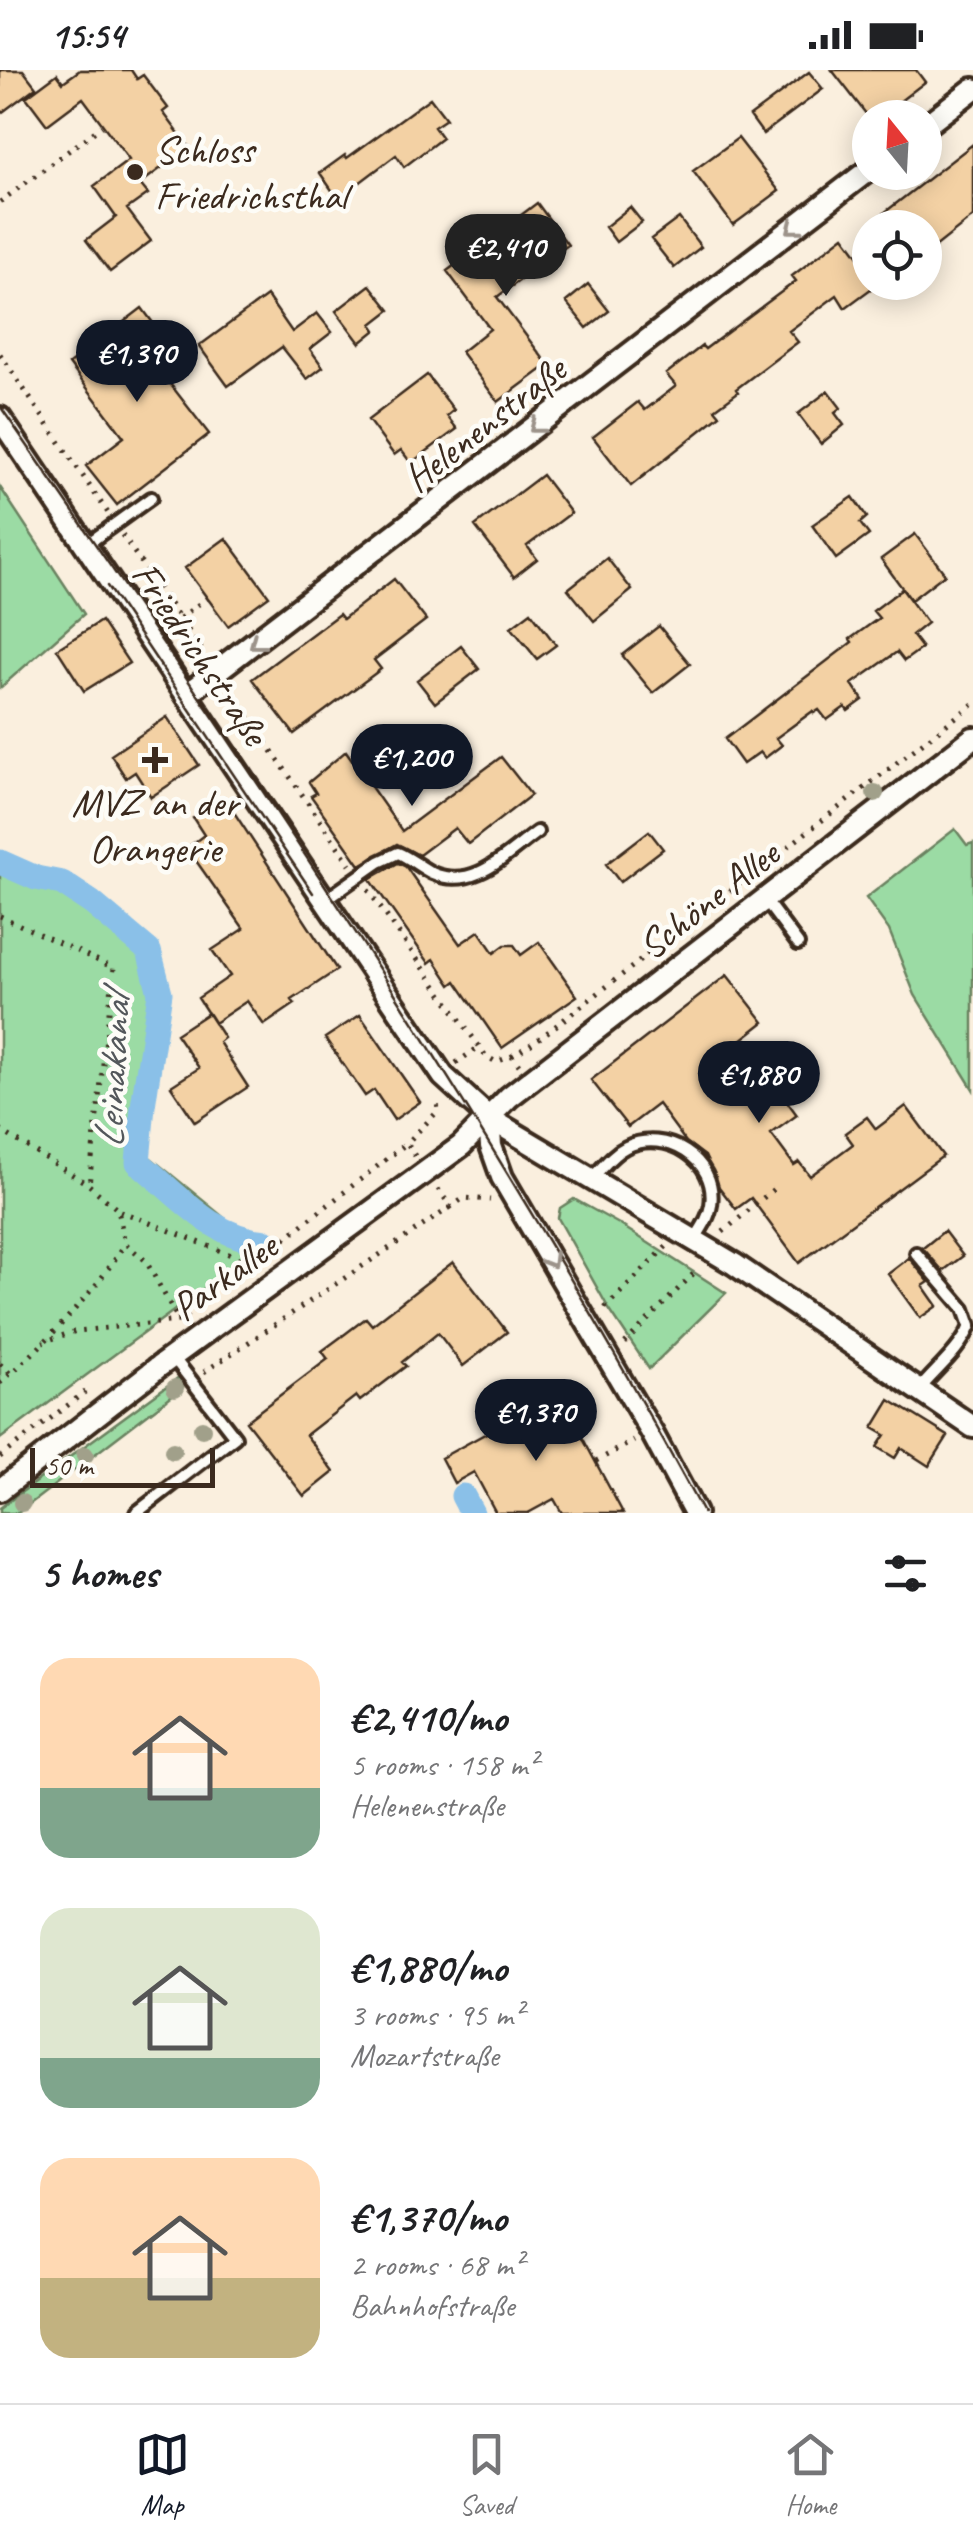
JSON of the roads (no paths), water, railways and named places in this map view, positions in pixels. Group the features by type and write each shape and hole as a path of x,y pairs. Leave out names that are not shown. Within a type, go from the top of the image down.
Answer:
{"street":[{"path":"942,113 973,89"},
{"name":"Helenenstraße","path":"186,694 852,183"},
{"name":"Friedrichstraße","path":"0,418 443,1076 489,1118 700,1244 973,1427"},
{"name":"Schöne Allee","path":"489,1118 531,1080 973,738"},
{"path":"489,1118 490,1146 502,1176 695,1513"},
{"name":"Parkallee","path":"0,1490 174,1356 461,1146 489,1118"}],"lane":[{"path":"86,546 151,498"},
{"path":"326,900 398,853 438,875 471,878 537,832"},
{"path":"764,899 798,944"},
{"path":"591,1179 624,1148 658,1140 678,1145 702,1169 711,1189 700,1244"},
{"path":"916,1252 972,1323 963,1344 919,1390"},
{"path":"136,1513 235,1437 174,1356"}],"waterway":[{"name":"Leinakanal","path":"0,862 36,878 62,883 149,951 160,993 138,1162 213,1224 230,1233 267,1242"},
{"name":"Leinakanal","path":"463,1496 472,1513"}],"tram line":[{"path":"0,406 186,676 455,1088 703,1513"},
{"path":"107,586 313,893"}],"place":[{"name":"Schloss Friedrichsthal","path":"135,172"},
{"name":"MVZ an der Orangerie","path":"155,760"}]}
